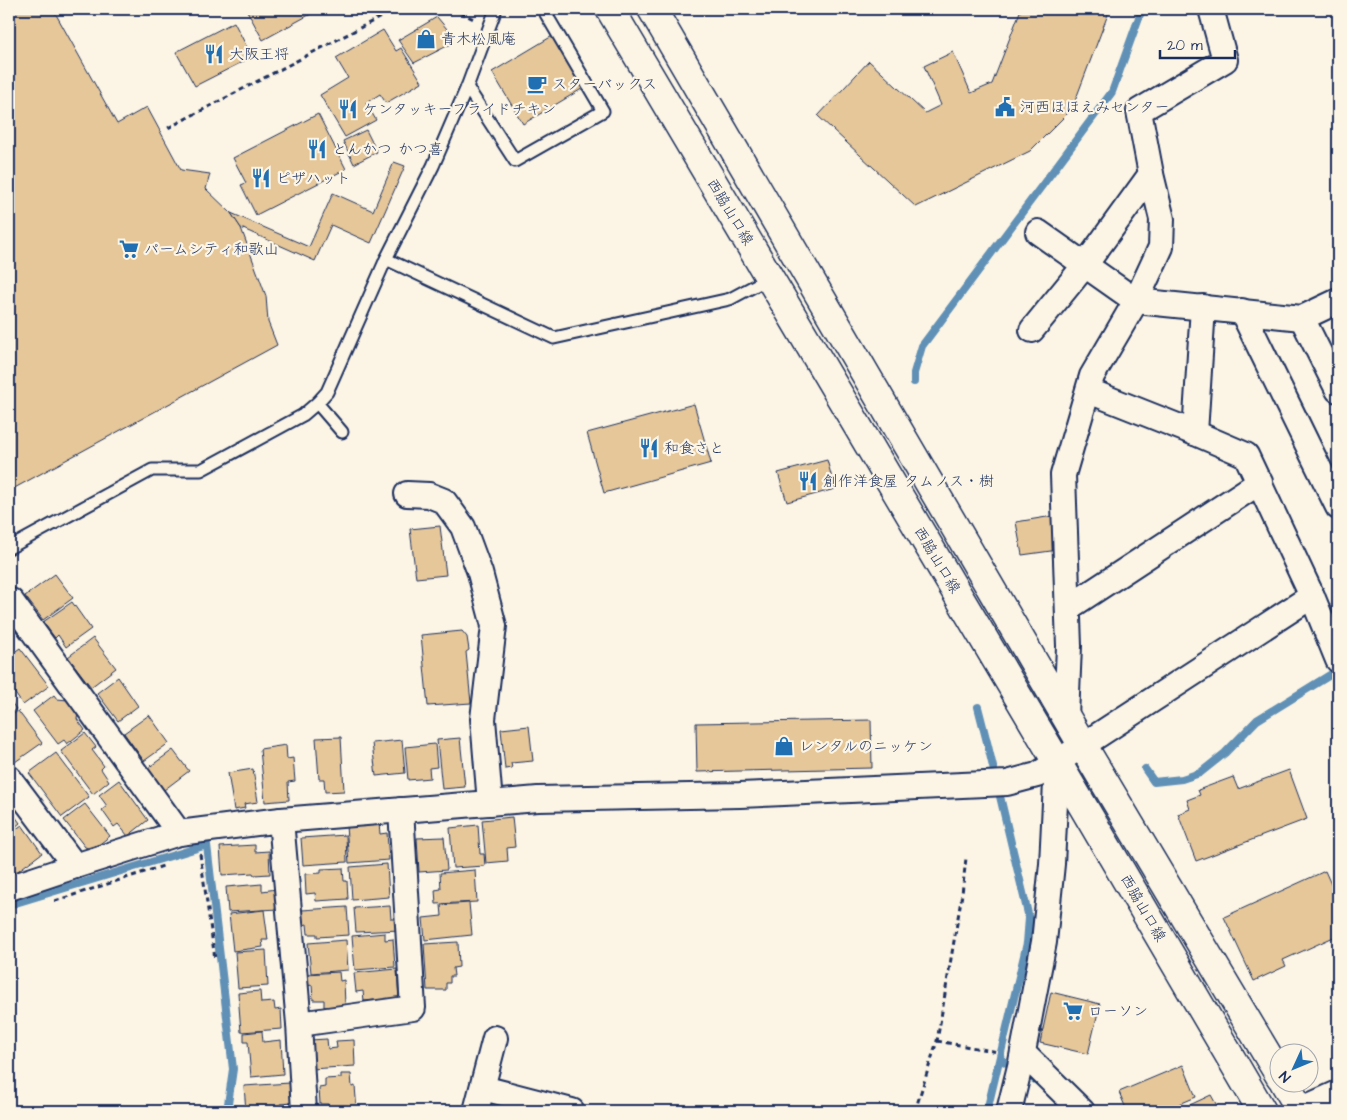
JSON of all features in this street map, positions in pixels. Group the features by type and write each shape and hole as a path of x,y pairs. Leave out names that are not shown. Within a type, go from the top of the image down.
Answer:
{"street":[{"name":"西脇山口線","path":"610,9 1058,762 1262,1111"},
{"name":"西脇山口線","path":"652,9 1083,746 1270,1059"},
{"path":"1066,717 1070,646 1063,476 1092,376 1136,301 1161,247 1162,219 1139,111 1225,60 1212,9"},
{"path":"1032,330 1085,264 1151,174"},
{"path":"1038,232 1136,301 1302,318 1338,301"},
{"path":"1195,433 1203,307"},
{"path":"1242,311 1338,507"},
{"path":"1302,318 1338,390"},
{"path":"1089,391 1246,455 1312,596 1338,660"},
{"path":"1068,608 1260,482"},
{"path":"407,494 430,495 444,501 463,528 480,573 494,626 483,719 490,803"},
{"path":"9,888 179,833 281,820 538,799 740,795 998,784 1037,775 1312,596"},
{"path":"11,601 179,833"},
{"path":"1009,1111 1021,1064 1044,942 1052,864 1058,762"},
{"path":"9,778 75,866"},
{"path":"299,1024 413,1008 401,810"},
{"path":"281,820 299,1024 304,1111"},
{"path":"476,1111 495,1038"},
{"path":"1021,1064 1082,1111"},
{"path":"483,1088 572,1111"},
{"path":"1290,1092 1300,1111 1338,1093"}],"lane":[{"path":"9,548 152,470 201,470 303,416 327,392 386,259 432,166 466,87 496,9"},
{"path":"466,87 515,161 603,111 544,9"},
{"path":"386,259 554,338 730,299 769,278"},
{"path":"317,403 342,432"}],"path":[{"path":"168,128 396,9"},
{"path":"452,9 489,25"},
{"path":"192,857 201,854 215,959"},
{"path":"915,1111 937,1041 962,894 966,858"},
{"path":"52,902 164,866"},
{"path":"937,1041 993,1051"}],"building":[{"name":"パームシティ和歌山","path":"9,9 53,9 117,124 147,107 181,170 210,174 206,189 231,213 241,228 266,296 268,322 277,345 9,491"},
{"path":"246,9 320,9 263,40"},
{"name":"河西ほほえみセンター","path":"1021,9 1110,9 1072,109 1030,151 916,207 818,116 869,61 925,113 941,105 924,66 953,52 971,93 992,84"},
{"path":"437,17 447,29 451,44 414,63 398,40"},
{"name":"大阪王将","path":"234,22 252,57 195,86 176,52"},
{"path":"383,30 396,51 401,48 422,82 386,103 380,94 366,103 376,120 345,137 320,95 348,78 336,58"},
{"path":"554,35 585,87 523,124 492,72"},
{"path":"318,114 346,169 256,215 241,185 246,183 233,158"},
{"path":"366,130 377,152 354,164 343,141"},
{"path":"394,162 405,166 371,243 331,225 315,261 241,228 231,213 309,247 333,193 373,211"},
{"name":"和食さと","path":"694,404 711,463 604,493 587,433"},
{"path":"827,460 835,489 787,502 778,473"},
{"path":"1053,516 1058,550 1022,555 1016,522"},
{"path":"440,526 446,575 416,578 410,529"},
{"path":"55,574 73,598 43,620 25,596"},
{"path":"72,602 91,629 66,647 58,635 55,638 43,622"},
{"path":"462,631 467,637 469,650 466,652 471,703 428,706 421,635"},
{"path":"93,638 116,668 91,687 68,657"},
{"path":"20,648 49,686 23,705 9,685 9,656"},
{"path":"118,677 138,706 118,721 97,693"},
{"path":"54,695 57,699 68,700 78,713 77,719 85,730 67,744 64,740 58,744 33,711"},
{"path":"9,699 16,709 9,714"},
{"path":"18,711 42,743 15,762 9,754 9,717"},
{"path":"149,715 169,743 144,761 124,733"},
{"name":"レンタルのニッケン","path":"871,720 872,768 697,772 696,723"},
{"path":"529,726 533,761 511,763 512,768 505,769 501,729"},
{"path":"85,733 96,747 92,750 104,766 101,769 109,781 93,794 61,751"},
{"path":"341,737 344,791 325,792 324,779 319,779 316,738"},
{"path":"460,738 465,787 442,789 437,740"},
{"path":"402,740 405,773 376,776 372,743"},
{"path":"435,744 437,767 429,768 430,778 408,780 405,747"},
{"path":"286,745 287,759 293,758 295,781 288,782 289,800 265,802 260,749"},
{"path":"173,750 189,771 164,790 148,768"},
{"path":"56,753 89,797 62,817 29,773"},
{"path":"253,769 258,802 244,804 245,808 234,810 228,773"},
{"path":"1289,770 1307,819 1196,861 1178,814 1190,809 1187,800 1200,795 1198,790 1233,777 1238,789"},
{"path":"119,780 148,820 128,836 118,824 114,827 102,810 107,806 99,795"},
{"path":"85,804 110,836 92,850 85,847 64,820"},
{"path":"9,808 20,823 9,832"},
{"path":"512,817 515,847 507,848 508,861 486,863 482,820"},
{"path":"379,823 380,834 387,833 389,860 349,863 346,826"},
{"path":"22,825 42,853 15,873 9,865 9,834"},
{"path":"478,825 480,854 484,854 485,866 453,868 450,828"},
{"path":"346,835 347,862 303,865 301,838"},
{"path":"444,837 447,870 419,872 417,838"},
{"path":"255,845 255,852 269,851 270,874 222,875 220,847"},
{"path":"387,864 389,897 352,900 350,867"},
{"path":"343,868 344,881 347,881 348,899 316,901 315,893 306,894 305,874 321,873 321,869"},
{"path":"475,870 477,902 436,904 435,890 441,889 440,873"},
{"path":"1325,871 1338,900 1338,935 1283,960 1286,966 1254,981 1224,917"},
{"path":"262,884 262,891 277,889 278,909 228,912 226,887"},
{"path":"469,903 472,935 425,940 423,918 442,916 441,905"},
{"path":"390,906 391,919 399,919 400,930 356,932 354,908"},
{"path":"347,907 349,935 317,937 317,934 308,934 307,924 303,925 302,910"},
{"path":"264,910 268,940 262,940 263,947 233,951 229,914"},
{"path":"385,933 385,940 393,939 395,967 355,970 352,936"},
{"path":"346,940 348,970 311,973 308,943"},
{"path":"458,942 459,967 453,968 454,976 450,976 450,983 446,983 446,990 427,990 424,944"},
{"path":"266,950 268,986 238,988 235,952"},
{"path":"397,969 399,1001 374,1003 374,1000 364,1001 363,991 356,992 354,973"},
{"path":"339,972 340,981 344,980 345,1006 324,1007 324,1000 313,1000 312,985 307,986 306,974"},
{"path":"260,991 261,1003 274,1002 275,1010 281,1009 282,1029 241,1032 238,993"},
{"path":"1051,992 1100,1004 1088,1054 1040,1043"},
{"path":"262,1031 263,1042 281,1040 283,1074 251,1077 248,1042 244,1042 244,1033"},
{"path":"327,1039 328,1049 337,1048 336,1041 354,1040 355,1066 312,1069 310,1040"},
{"path":"1183,1065 1196,1097 1163,1111 1127,1111 1119,1092"},
{"path":"341,1074 351,1074 352,1087 355,1086 357,1111 342,1111 342,1107 328,1108 328,1104 320,1104 319,1088 325,1087 325,1079 341,1078"},
{"path":"290,1083 291,1103 280,1104 280,1111 246,1111 244,1086"},
{"path":"1211,1095 1220,1111 1177,1111"}],"waterway":[{"path":"914,382 914,373 922,346 1112,92 1142,9"},
{"path":"1145,769 1154,782 1182,779 1200,773 1225,753 1257,720 1338,670"},
{"path":"978,707 1029,918 1027,943 987,1111"},
{"path":"9,905 207,845 233,1069 227,1111"},
{"path":"1000,1059 1039,1082"}],"place":[{"name":"青木松風庵","path":"426,39"},
{"name":"大阪王将","path":"214,54"},
{"name":"スターバックス","path":"537,84"},
{"name":"河西ほほえみセンター","path":"1005,107"},
{"name":"ケンタッキーフライドチキン","path":"348,109"},
{"name":"とんかつ かつ喜","path":"317,149"},
{"name":"ピザハット","path":"261,178"},
{"name":"パームシティ和歌山","path":"129,249"},
{"name":"和食さと","path":"649,448"},
{"name":"創作洋食屋 タムノス・樹","path":"808,481"},
{"name":"レンタルのニッケン","path":"784,746"},
{"name":"ローソン","path":"1073,1011"}]}
